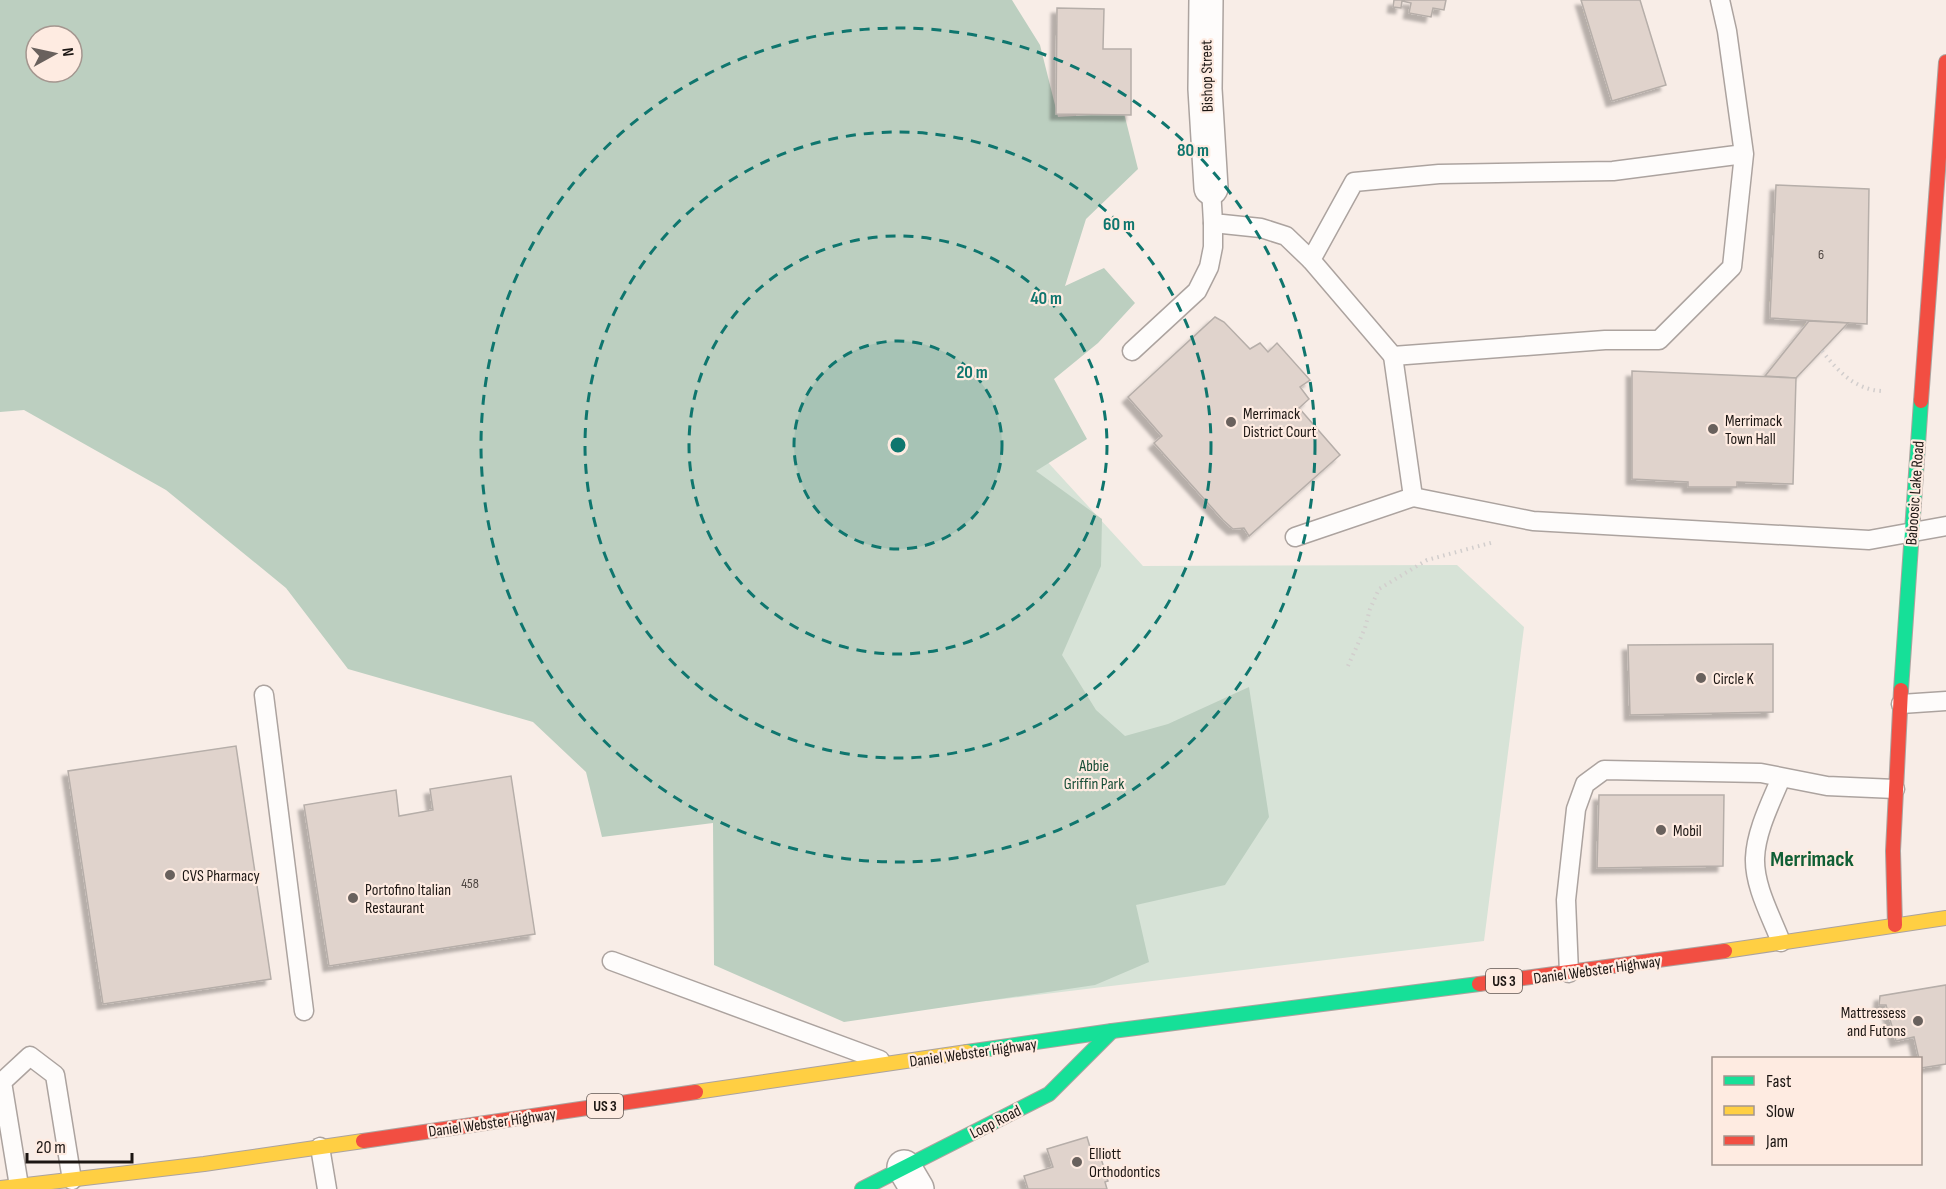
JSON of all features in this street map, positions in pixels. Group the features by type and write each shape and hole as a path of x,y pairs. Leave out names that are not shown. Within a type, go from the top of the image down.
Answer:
{"main road":[{"name":"Baboosic Lake Road","path":"1895,925 1893,851 1895,789 1911,531 1945,71"},
{"name":"Daniel Webster Highway","path":"0,1188 72,1180 125,1182 320,1147 1112,1031 1569,973 1946,918"},
{"name":"Loop Road","path":"862,1189 910,1178 1049,1094 1112,1031"}],"street":[{"name":"Bishop Street","path":"1206,0 1205,89 1211,188"}],"lane":[{"path":"1393,356 1605,340 1659,340 1732,267 1744,154 1727,31 1720,0"},
{"path":"1311,260 1354,182 1438,174 1613,171 1744,154"},
{"path":"1132,351 1197,291 1209,267 1213,247 1211,188"},
{"path":"1213,222 1261,228 1286,236 1311,260 1393,356 1413,497"},
{"path":"1295,537 1413,497 1533,521 1869,540 1946,526"},
{"path":"264,695 304,1011"},
{"path":"1901,704 1946,701"},
{"path":"1569,973 1566,900 1576,809 1585,784 1604,770 1761,773 1827,786 1895,789"},
{"path":"1781,778 1761,827 1755,857 1758,881 1781,942"},
{"path":"612,961 889,1064"},
{"path":"19,1186 2,1082 30,1056 55,1075 72,1180"},
{"path":"320,1147 327,1189"}],"path":[{"path":"1822,351 1833,365 1855,385 1869,391 1881,392"},
{"path":"1348,666 1379,589 1427,560 1501,541"}],"green space":[{"path":"0,0 1012,0 1040,45 1058,117 1124,113 1138,169 1086,219 1065,286 1104,268 1135,303 1098,343 1054,379 1087,439 1036,471 1102,519 1101,566 1062,655 1096,710 1125,736 1168,724 1249,687 1269,817 1225,885 1136,905 1149,962 1095,985 844,1022 714,965 713,823 602,837 586,772 533,722 348,669 286,588 166,490 24,410 0,412"},
{"name":"Abbie Griffin Park","path":"966,373 1143,566 1457,565 1524,627 1484,941 987,1001 645,473"}],"building":[{"path":"1394,0 1446,0 1444,10 1433,8 1431,17 1409,13 1411,3 1402,1 1401,8 1393,7"},
{"path":"1581,0 1640,0 1666,85 1612,101"},
{"path":"1057,8 1104,9 1103,49 1131,49 1131,115 1056,114"},
{"path":"1776,185 1869,189 1867,324 1770,318"},
{"name":"Merrimack District Court","path":"1215,317 1224,322 1250,349 1260,343 1268,352 1277,343 1310,380 1300,387 1309,399 1299,408 1340,455 1249,536 1244,528 1233,529 1223,520 1154,443 1162,436 1128,397"},
{"path":"1809,321 1848,323 1796,378 1765,376"},
{"name":"Merrimack Town Hall","path":"1632,371 1796,378 1793,484 1737,482 1737,487 1688,487 1688,482 1632,479"},
{"name":"Circle K","path":"1773,644 1773,712 1630,715 1628,645"},
{"name":"CVS Pharmacy","path":"236,746 271,979 103,1004 68,771"},
{"path":"511,776 535,934 329,966 304,805 396,790 399,816 433,810 430,789"},
{"name":"Mobil","path":"1599,795 1724,795 1723,866 1597,868"},
{"name":"Mattressess and Futons","path":"1946,985 1946,1064 1922,1068 1922,1057 1919,1057 1914,1037 1896,1041 1886,1005 1879,1005 1880,996"},
{"name":"Elliott Orthodontics","path":"1087,1137 1093,1157 1100,1155 1108,1181 1105,1182 1107,1189 1028,1189 1024,1176 1053,1167 1047,1149"}],"traffic: fast":[{"path":"1901,690 1921,401"},
{"path":"967,1052 1479,984"},
{"path":"862,1189 1049,1094 1112,1031"}],"traffic: slow":[{"path":"1725,951 1946,918"},
{"path":"696,1092 967,1052"},
{"path":"0,1188 204,1164 363,1141"}],"traffic: jam":[{"path":"1921,401 1946,62"},
{"path":"1895,925 1893,851 1901,690"},
{"path":"1479,984 1725,951"},
{"path":"363,1141 696,1092"}],"place":[{"name":"Merrimack District Court","path":"1231,422"},
{"name":"Merrimack Town Hall","path":"1713,429"},
{"name":"Circle K","path":"1701,678"},
{"name":"Mobil","path":"1661,830"},
{"name":"CVS Pharmacy","path":"170,875"},
{"name":"Portofino Italian Restaurant","path":"353,898"},
{"name":"Mattressess and Futons","path":"1918,1021"},
{"name":"Elliott Orthodontics","path":"1077,1162"}],"district":[{"name":"Merrimack","path":"1812,858"}]}
